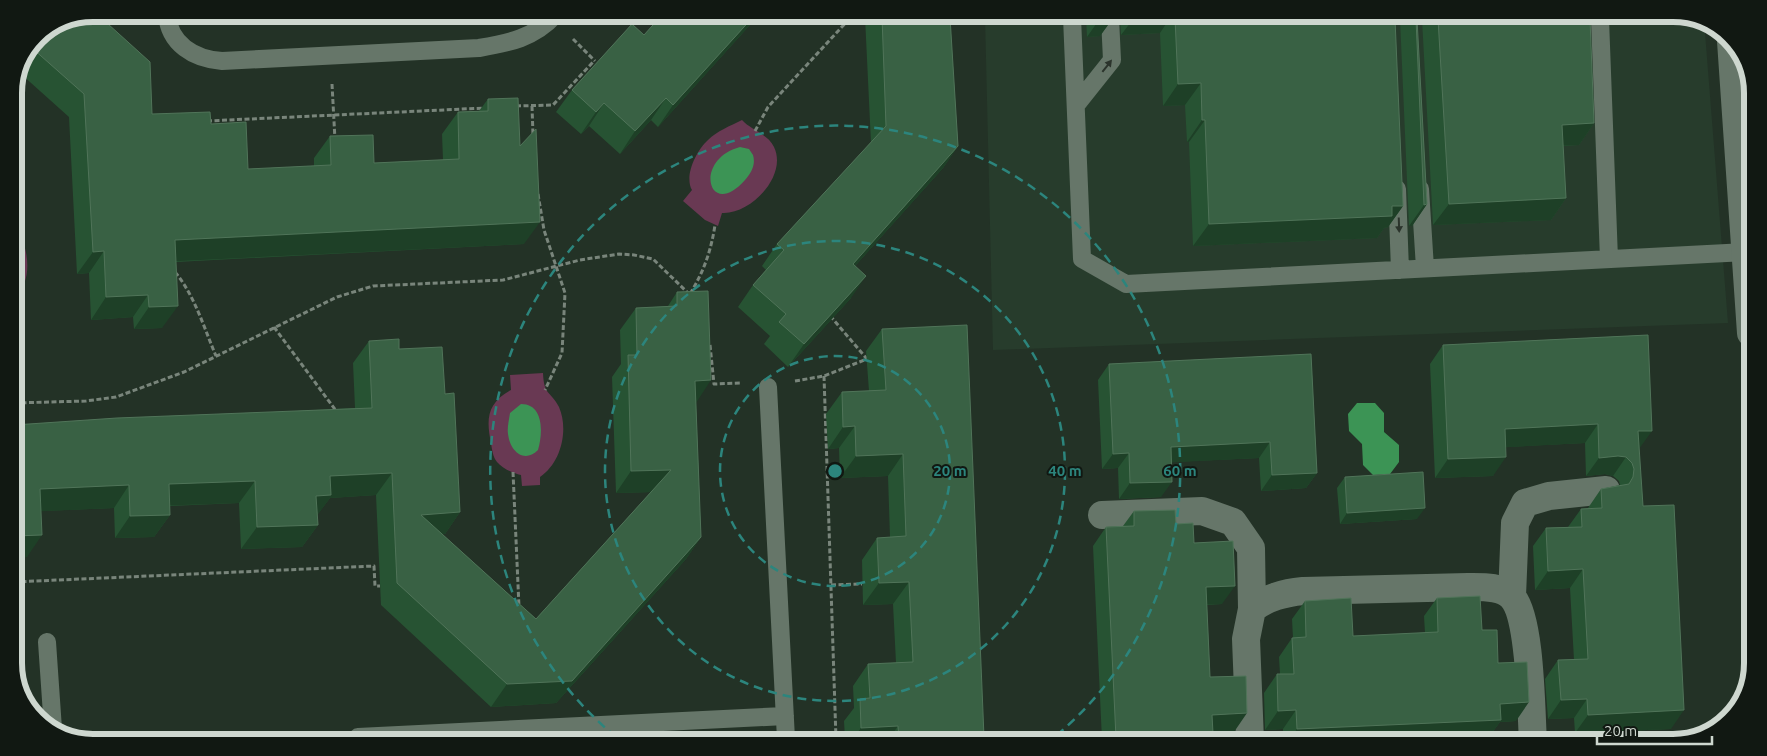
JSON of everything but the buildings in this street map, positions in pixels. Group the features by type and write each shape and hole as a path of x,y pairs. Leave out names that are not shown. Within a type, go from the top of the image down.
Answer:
{"street":[{"path":"1733,54 1744,153"},
{"path":"1532,734 1522,617 1512,596 1515,523 1525,503 1549,496 1606,490"},
{"path":"1102,515 1202,511 1234,522 1251,548 1252,609 1246,639 1250,734"},
{"path":"1252,609 1263,600 1303,590 1492,587 1512,596"}],"lane":[{"path":"168,22 175,38 189,52 204,60 222,61 479,48 529,37 548,22"},
{"path":"1072,22 1082,259 1126,284 1744,252"},
{"path":"1077,104 1112,60 1110,22"},
{"path":"1600,22 1609,259"},
{"path":"1396,174 1400,270"},
{"path":"1419,176 1425,268"},
{"path":"768,387 786,734"},
{"path":"47,642 52,721"},
{"path":"419,734 785,716"}],"path":[{"path":"755,131 768,107 846,22"},
{"path":"580,46 598,66"},
{"path":"512,106 553,104 594,60"},
{"path":"332,81 336,150"},
{"path":"532,106 533,140"},
{"path":"198,122 492,108"},
{"path":"537,186 544,230 565,293 562,353 545,390"},
{"path":"690,294 704,271 710,254 716,225"},
{"path":"23,404 86,401 116,397 184,372 337,297 373,286 503,280 605,255 634,255 653,259 695,301"},
{"path":"169,266 184,283 216,356"},
{"path":"788,381 824,376 867,359 832,318"},
{"path":"274,327 328,403 339,414"},
{"path":"709,342 714,384 750,383"},
{"path":"824,376 836,734"},
{"path":"513,472 519,610"},
{"path":"23,582 374,566 374,586 380,586"},
{"path":"831,585 862,584"}],"shaded area":[{"path":"985,22 1673,22 1705,30 1728,323 993,350"},
{"path":"742,120 764,135 774,147 777,158 776,170 764,192 744,208 722,213 718,226 705,220 683,201 692,190 689,178 690,171 699,150 715,134"},
{"path":"740,147 749,149 753,155 754,162 751,172 732,191 722,194 715,191 711,184 711,174 715,163 725,154"},
{"path":"23,240 27,261 23,286"},
{"path":"543,373 546,389 559,407 562,416 563,436 558,455 547,471 540,477 540,485 522,486 521,475 505,469 495,458 489,434 490,412 497,400 511,390 510,375"},
{"path":"1357,403 1375,403 1384,413 1384,432 1399,445 1399,462 1390,474 1373,475 1363,465 1362,444 1349,431 1348,414"},
{"path":"521,404 529,405 534,409 538,414 541,428 538,450 528,456 518,454 509,440 508,434 510,413"}]}
